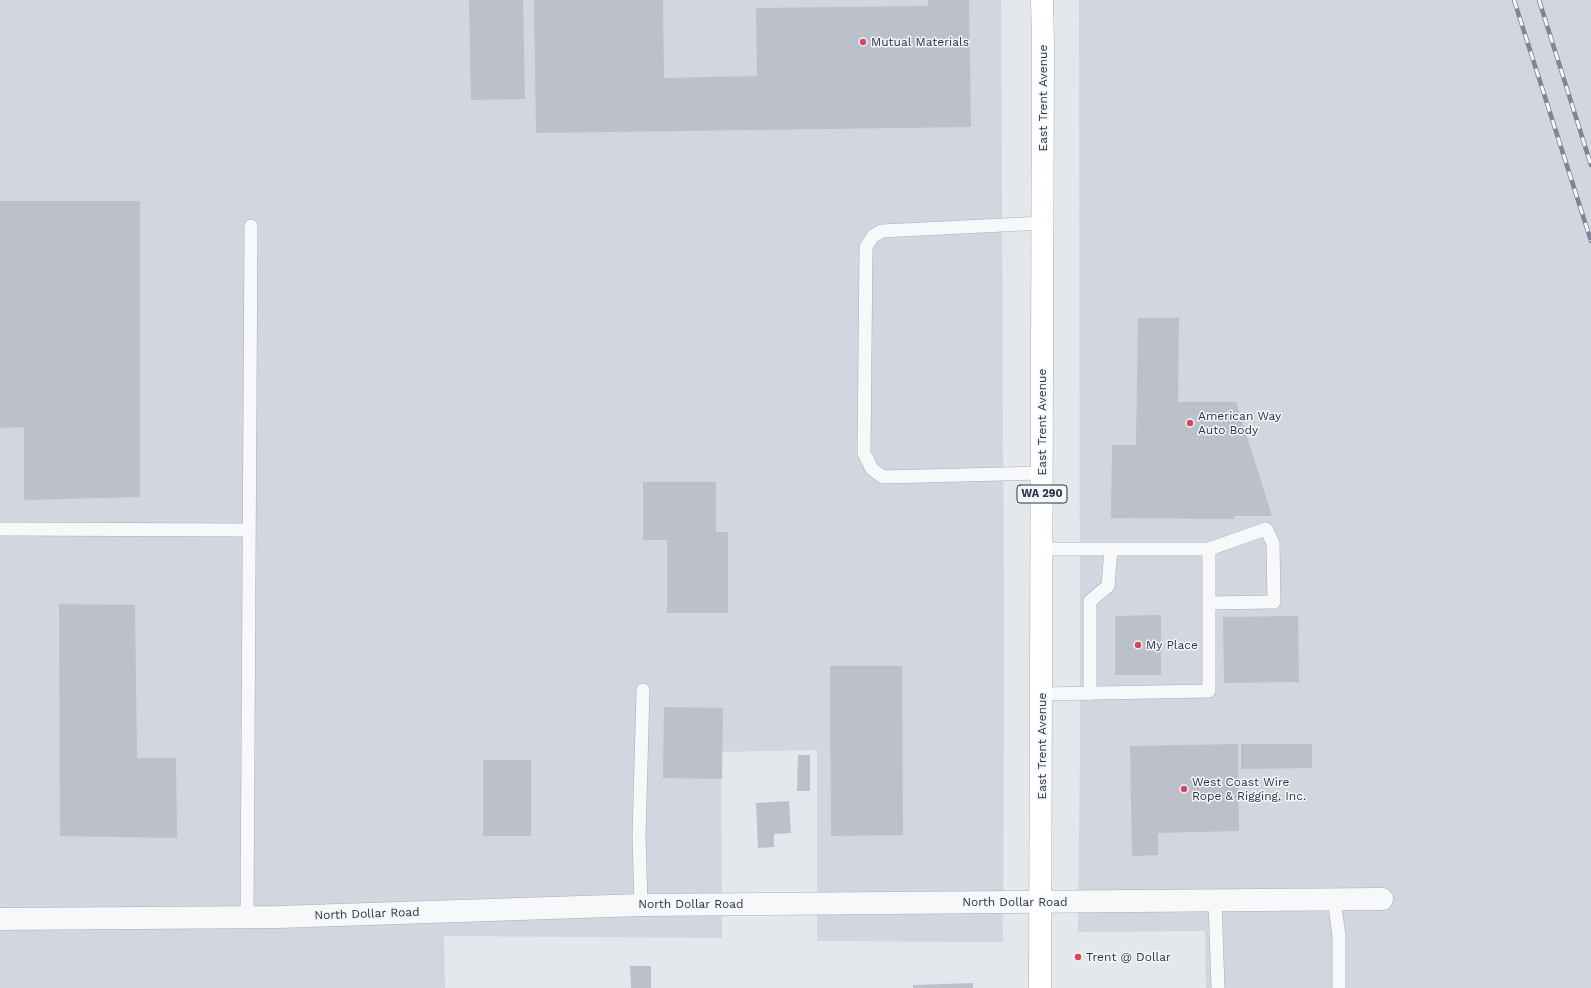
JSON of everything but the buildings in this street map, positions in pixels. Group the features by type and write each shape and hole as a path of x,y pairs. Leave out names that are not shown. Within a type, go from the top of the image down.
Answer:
{"main road":[{"name":"East Trent Avenue","path":"1040,988 1043,223 1042,0"}],"street":[{"name":"North Dollar Road","path":"0,919 247,917 641,905 1382,899"}],"lane":[{"path":"1042,473 883,477 872,469 864,454 866,247 873,236 882,231 1043,223"},
{"path":"247,917 251,226"},
{"path":"0,529 250,530"},
{"path":"1042,549 1209,549 1266,529 1273,543 1274,602 1209,603"},
{"path":"1090,694 1090,600 1108,586 1111,549"},
{"path":"1042,694 1209,692 1209,549"},
{"path":"641,905 639,836 643,690"},
{"path":"1334,899 1339,936 1339,988"},
{"path":"1215,901 1218,988"}],"shaded area":[{"path":"0,0 1001,0 1004,642 1003,942 817,941 817,750 721,752 722,938 444,936 445,988 0,988"},
{"path":"1079,0 1591,0 1591,988 1206,988 1205,931 1078,932 1080,742"}],"railway":[{"path":"1514,0 1591,241"},
{"path":"1539,0 1591,165"}],"place":[{"name":"Mutual Materials","path":"863,42"},
{"name":"American Way Auto Body","path":"1190,423"},
{"name":"My Place","path":"1138,645"},
{"name":"West Coast Wire Rope & Rigging, Inc.","path":"1184,789"},
{"name":"Trent @ Dollar","path":"1078,957"}]}
